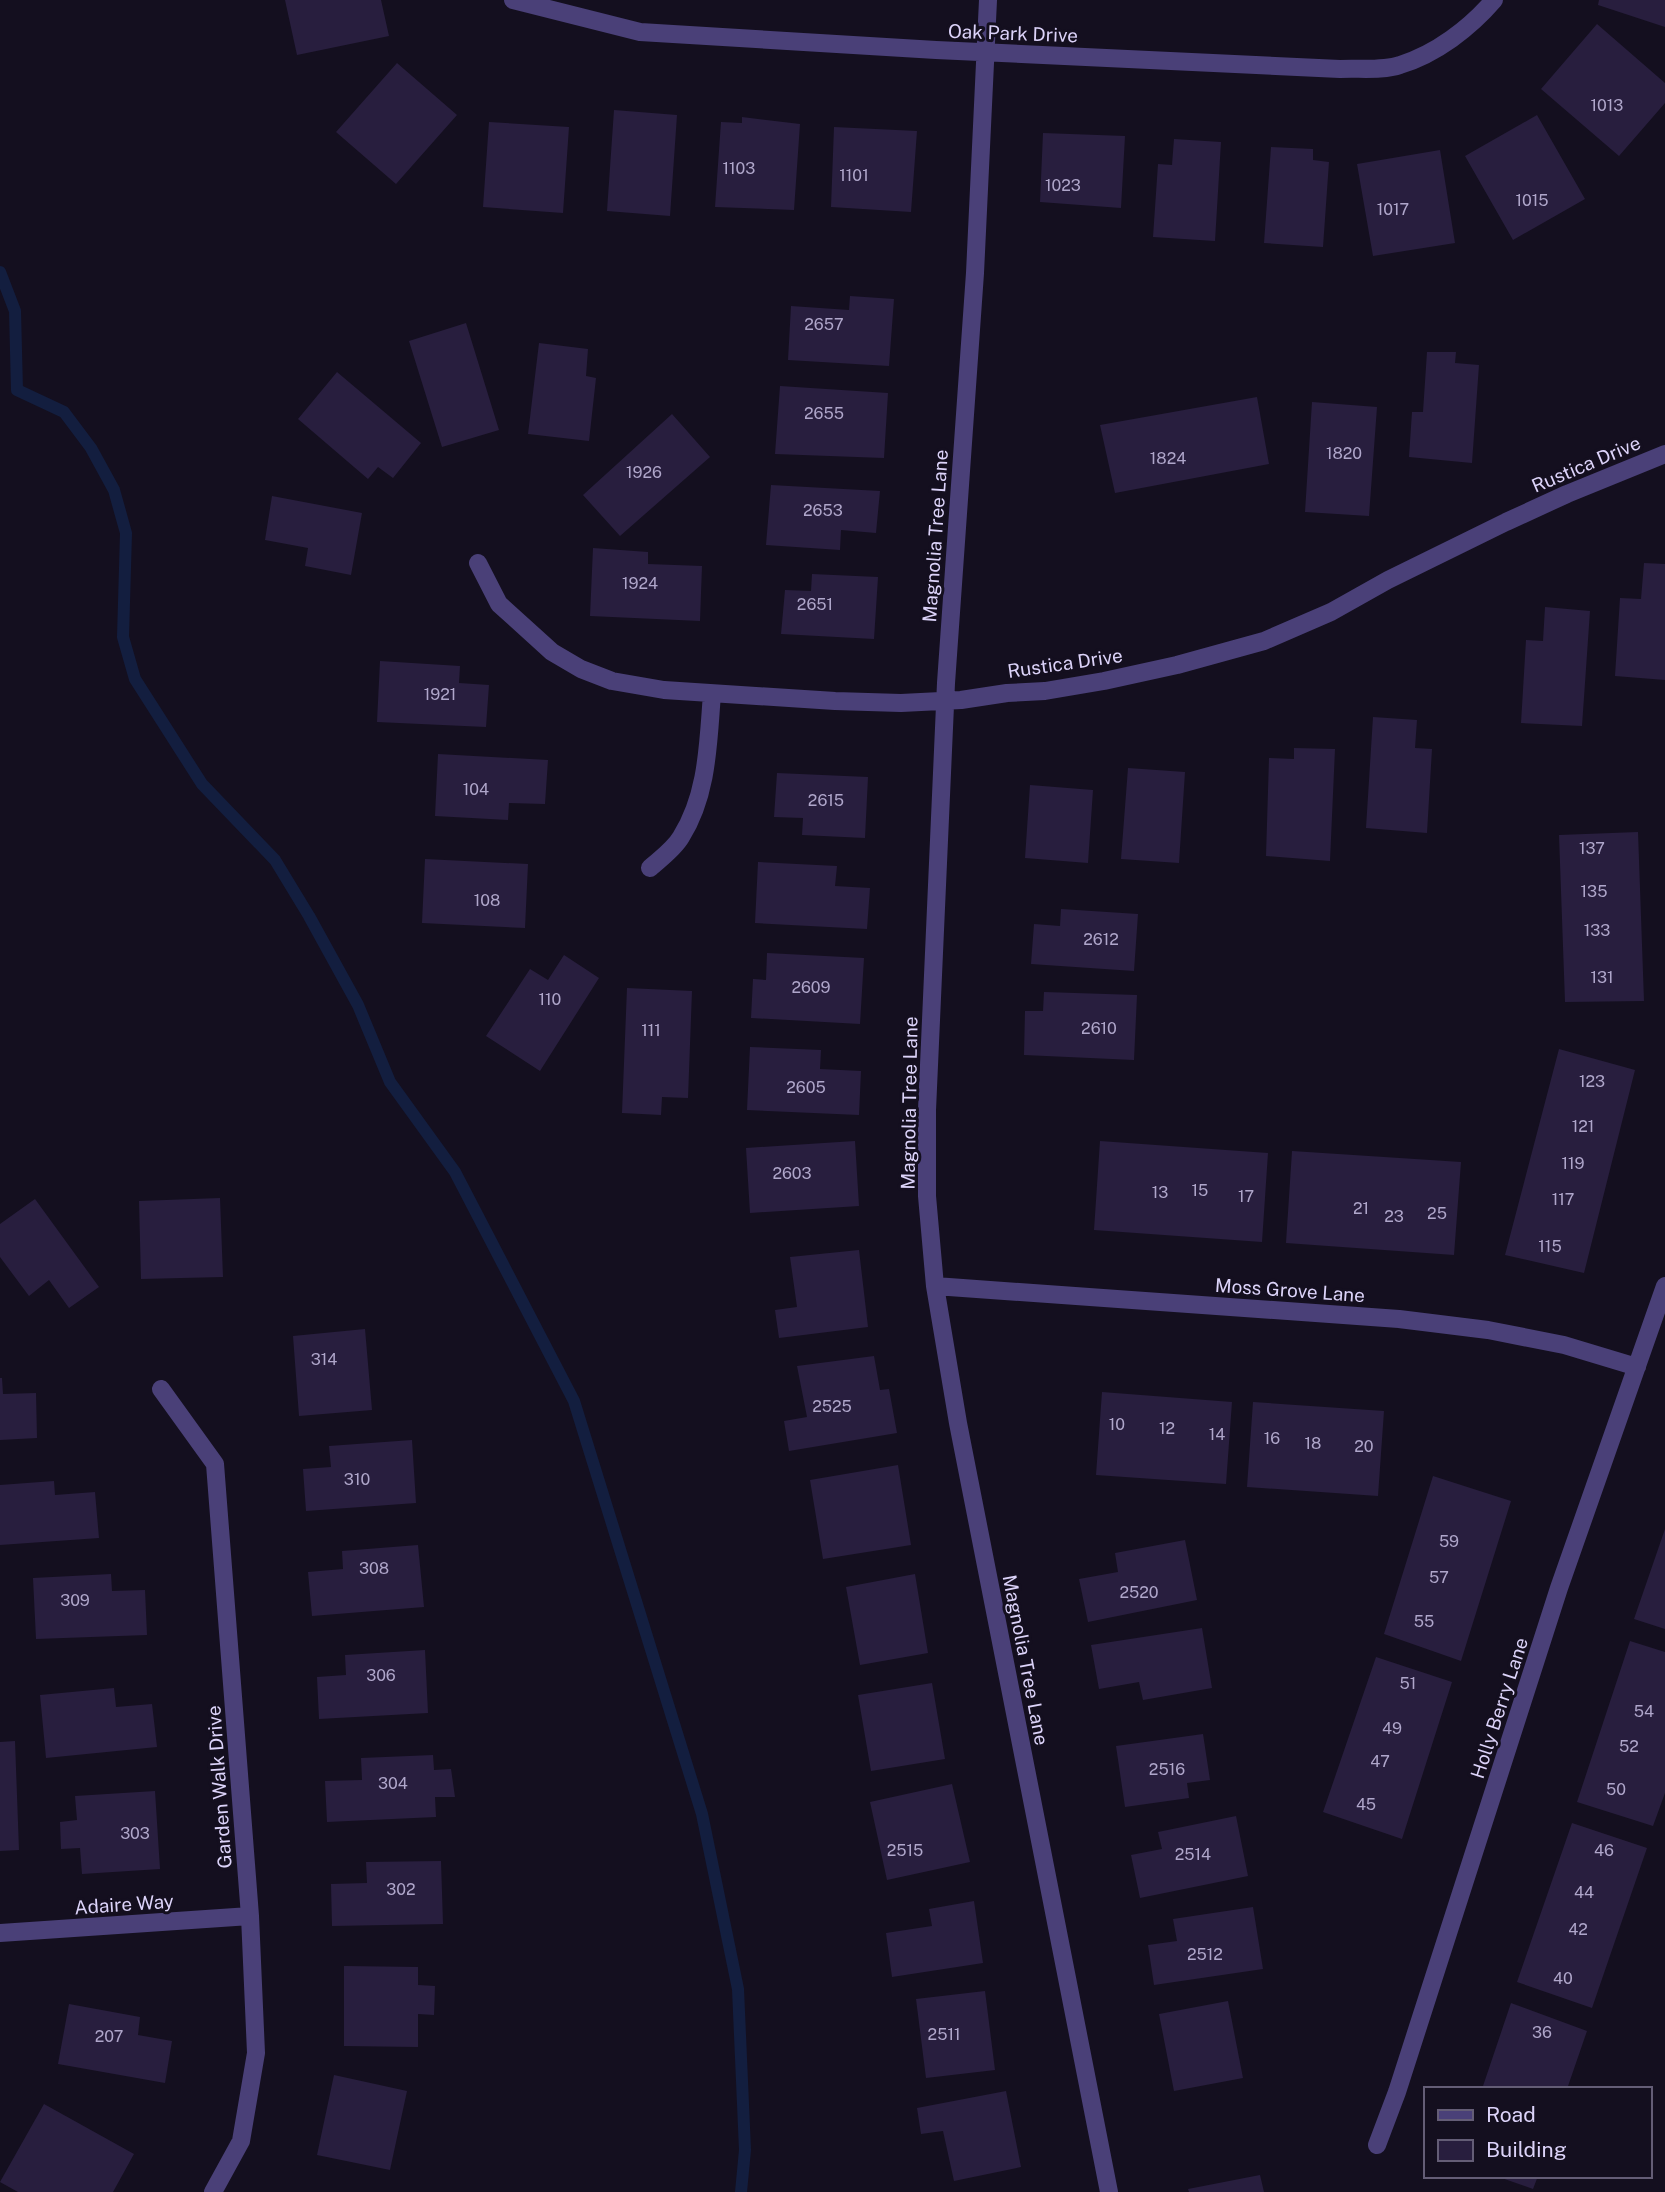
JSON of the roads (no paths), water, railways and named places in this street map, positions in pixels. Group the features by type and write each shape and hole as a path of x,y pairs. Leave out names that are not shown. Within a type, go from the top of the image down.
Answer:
{"street":[{"name":"Oak Park Drive","path":"513,0 640,32 923,50 1340,69 1399,66 1440,46 1479,18 1494,0"},
{"name":"Magnolia Tree Lane","path":"988,0 975,273 946,700 927,1110 927,1196 935,1286 958,1423 1109,2192"},
{"name":"Rustica Drive","path":"478,563 499,604 552,652 580,669 612,681 664,690 712,694 870,702 946,700 1045,691 1177,666 1264,641 1331,612 1388,580 1506,522 1665,454"},
{"path":"650,868 680,840 695,811 704,781 712,694"},
{"name":"Moss Grove Lane","path":"935,1286 1399,1319 1488,1330 1564,1345 1637,1367"},
{"name":"Holly Berry Lane","path":"1377,2145 1402,2078 1559,1588 1665,1286"},
{"name":"Garden Walk Drive","path":"161,1389 215,1464 250,1916 256,2053 241,2141 212,2192"},
{"name":"Adaire Way","path":"0,1933 250,1916"}],"waterway":[{"path":"0,272 15,311 17,390 64,412 91,448 114,490 126,533 123,637 135,679 202,784 275,860 358,1005 390,1082 455,1172 574,1401 702,1814 738,1989 745,2150 741,2192"}]}
